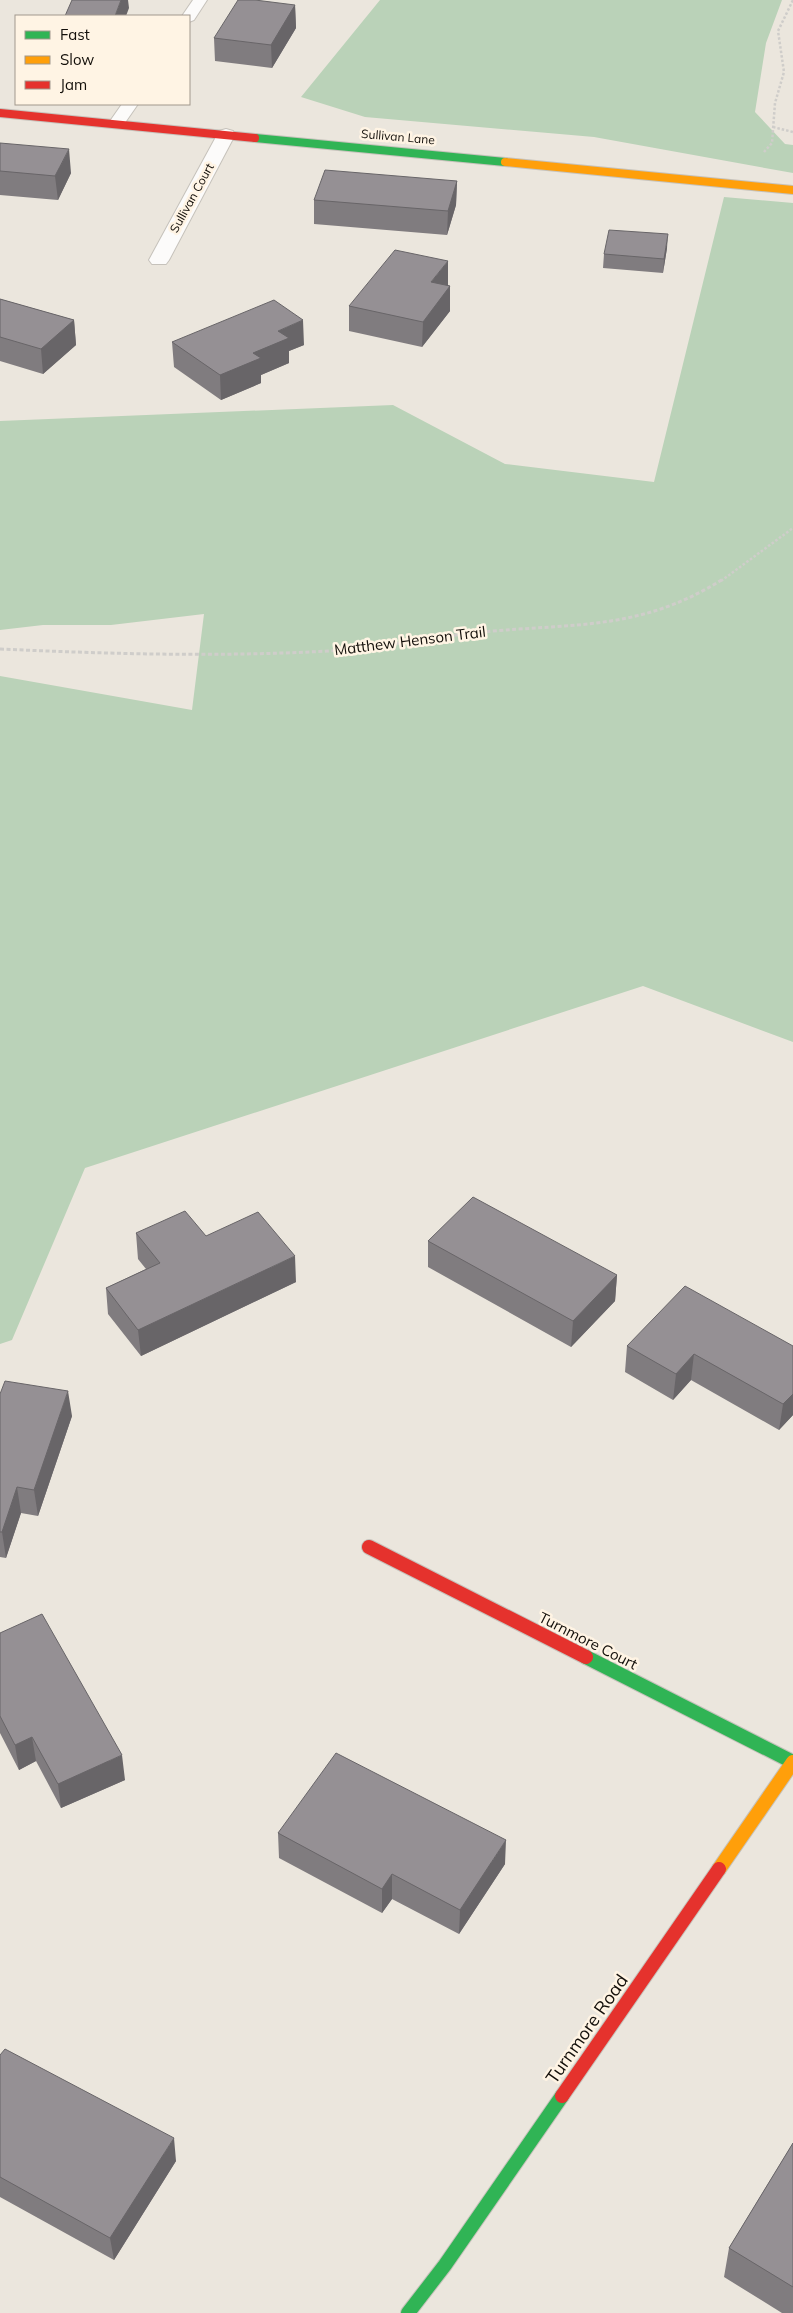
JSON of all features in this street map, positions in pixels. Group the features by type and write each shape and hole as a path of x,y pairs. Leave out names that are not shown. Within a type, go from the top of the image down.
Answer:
{"street":[{"name":"Sullivan Lane","path":"0,113 793,190"},
{"name":"Sullivan Court","path":"159,260 226,136"},
{"name":"Turnmore Court","path":"369,1546 793,1762"},
{"name":"Turnmore Road","path":"408,2313 445,2265 793,1762"}],"lane":[{"path":"190,15 200,0"},
{"path":"116,124 129,105"}],"path":[{"path":"792,0 778,31 784,72 775,103 773,128 793,132"},
{"name":"Matthew Henson Trail","path":"0,649 218,655 393,646 438,637 487,632 595,627 638,618 677,604 714,585 793,528"}],"green space":[{"path":"380,0 782,0 766,43 755,112 785,144 793,145 793,173 594,137 365,117 301,97"},
{"path":"724,197 793,203 793,1042 643,986 85,1168 12,1340 0,1344 0,676 192,710 204,614 111,625 43,625 0,630 0,421 393,405 505,464 654,482"}],"building":[{"path":"72,0 121,0 115,15 65,15"},
{"path":"238,0 295,5 271,45 214,38"},
{"path":"0,143 69,149 55,176 0,171"},
{"path":"325,170 457,181 448,211 314,200"},
{"path":"609,230 668,234 664,259 604,254"},
{"path":"395,250 448,261 431,282 450,286 423,322 349,306"},
{"path":"0,299 74,320 41,349 0,337"},
{"path":"274,300 303,320 278,331 289,338 253,353 261,358 220,375 172,342"},
{"path":"473,1197 617,1275 573,1321 428,1241"},
{"path":"185,1211 206,1236 258,1212 295,1256 138,1330 106,1288 160,1263 136,1233"},
{"path":"685,1286 793,1346 793,1394 783,1404 694,1354 676,1374 627,1346"},
{"path":"5,1381 68,1391 34,1490 17,1487 2,1532 0,1532 0,1394"},
{"path":"42,1614 122,1755 58,1784 32,1737 15,1745 0,1716 0,1633"},
{"path":"336,1753 506,1840 460,1910 392,1874 382,1889 278,1833"},
{"path":"5,2049 174,2138 110,2238 0,2177 0,2055"},
{"path":"793,2143 793,2287 729,2248"}],"traffic: fast":[{"path":"255,138 505,162"},
{"path":"586,1657 793,1762"},
{"path":"408,2313 445,2265 562,2096"}],"traffic: slow":[{"path":"505,162 793,190"},
{"path":"719,1869 793,1762"}],"traffic: jam":[{"path":"0,113 255,138"},
{"path":"369,1547 586,1657"},
{"path":"562,2096 719,1869"}]}
